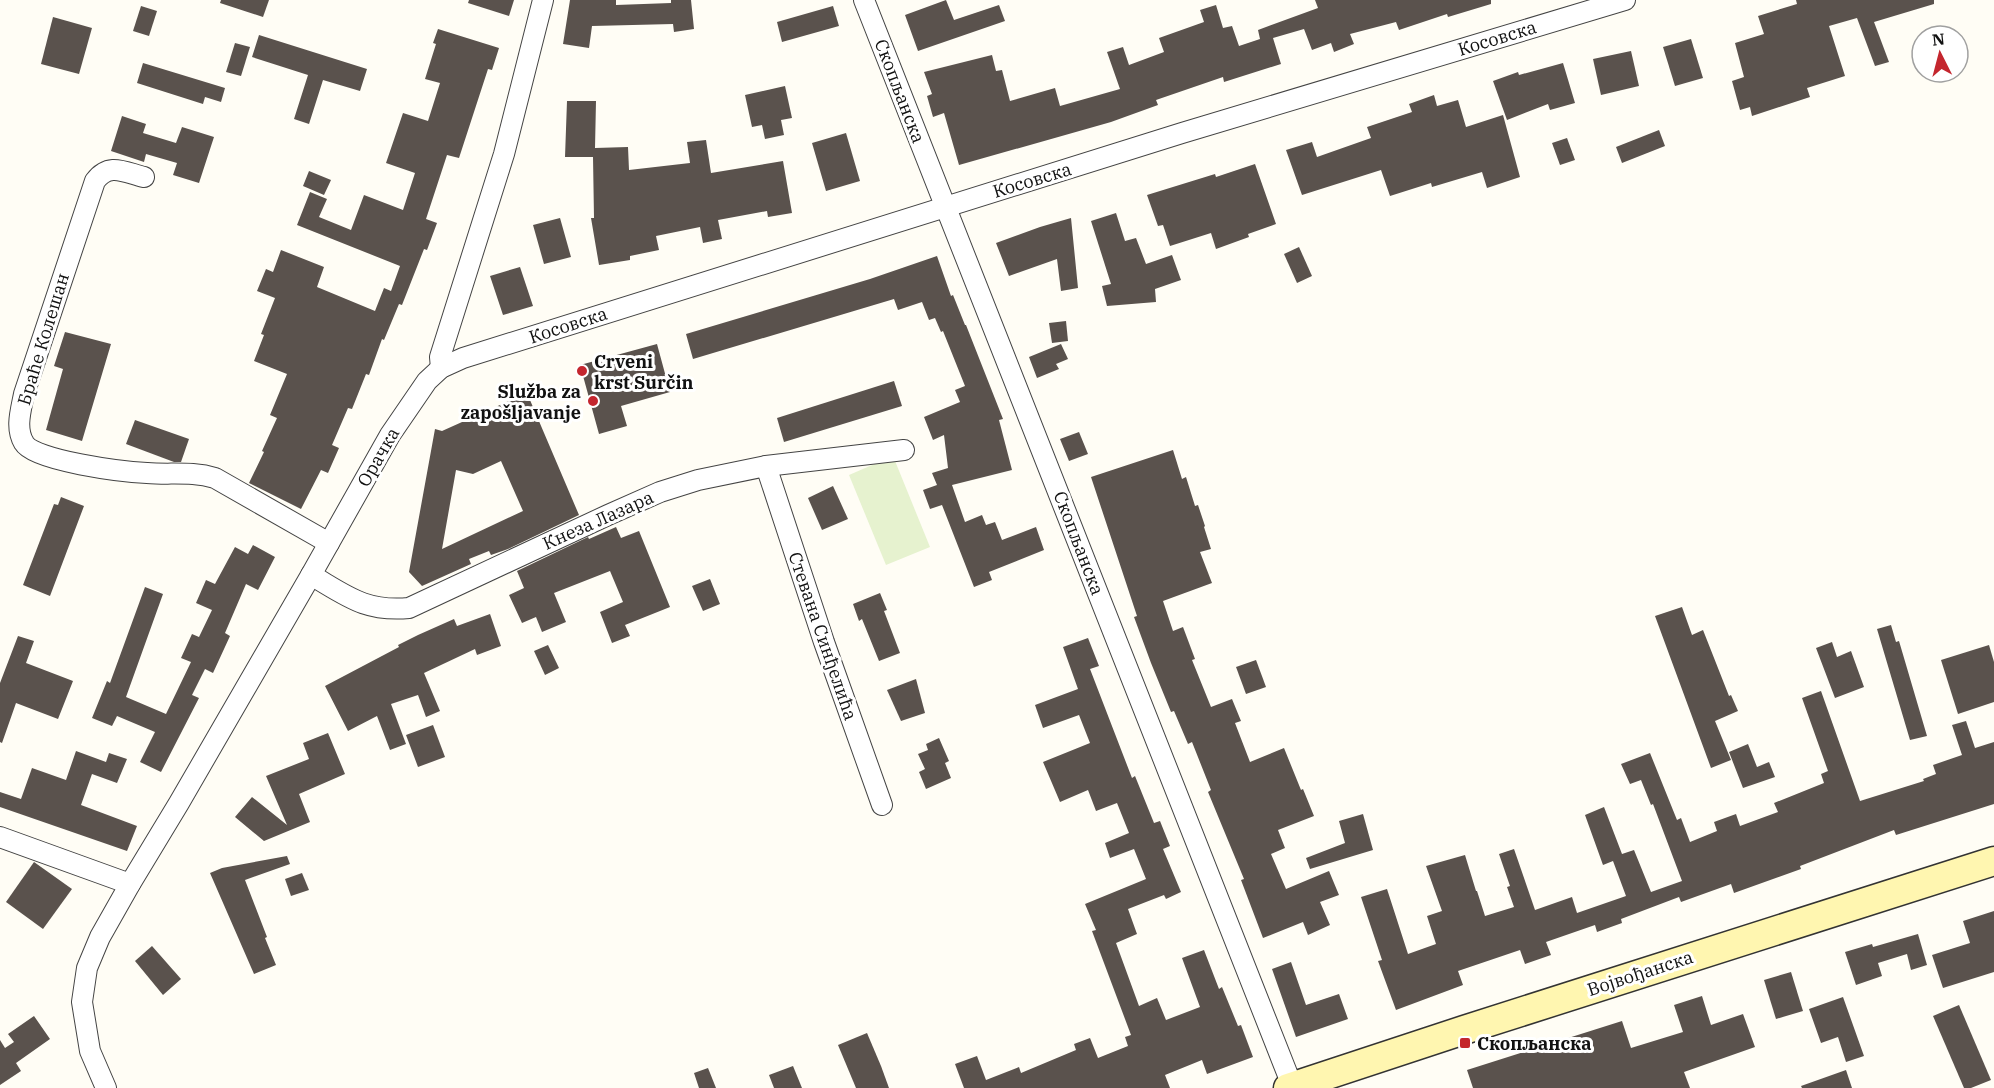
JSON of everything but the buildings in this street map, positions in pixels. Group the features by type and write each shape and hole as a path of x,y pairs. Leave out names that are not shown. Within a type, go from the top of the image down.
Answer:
{"main road":[{"name":"Војвођанска","path":"1291,1088 1464,1030 1994,861"}],"street":[{"path":"441,368 440,357 504,154 543,0"},
{"name":"Скопљанска","path":"864,0 1291,1088"},
{"name":"Косовска","path":"441,368 463,358 946,207 1342,84 1625,0"},
{"name":"Браће Колешан","path":"144,177 109,169 104,170 94,180 24,394 19,427 25,445 30,450 55,459 102,468 148,474 204,474 215,478 329,543"},
{"name":"Орачка","path":"106,1088 90,1051 82,1015 82,993 87,968 100,937 390,435 418,393 441,368"},
{"name":"Кнеза Лазара","path":"311,575 358,603 393,610 409,608 660,492 698,480 766,466 904,450"},
{"name":"Стевана Синђелића","path":"766,466 824,642 882,806"},
{"path":"0,837 130,884"}],"green space":[{"path":"893,456 930,547 886,565 849,475"}],"place":[{"name":"Crveni krst Surčin","path":"582,371"},
{"name":"Služba za zapošljavanje","path":"593,401"},
{"name":"Скопљанска","path":"1465,1043"}]}
